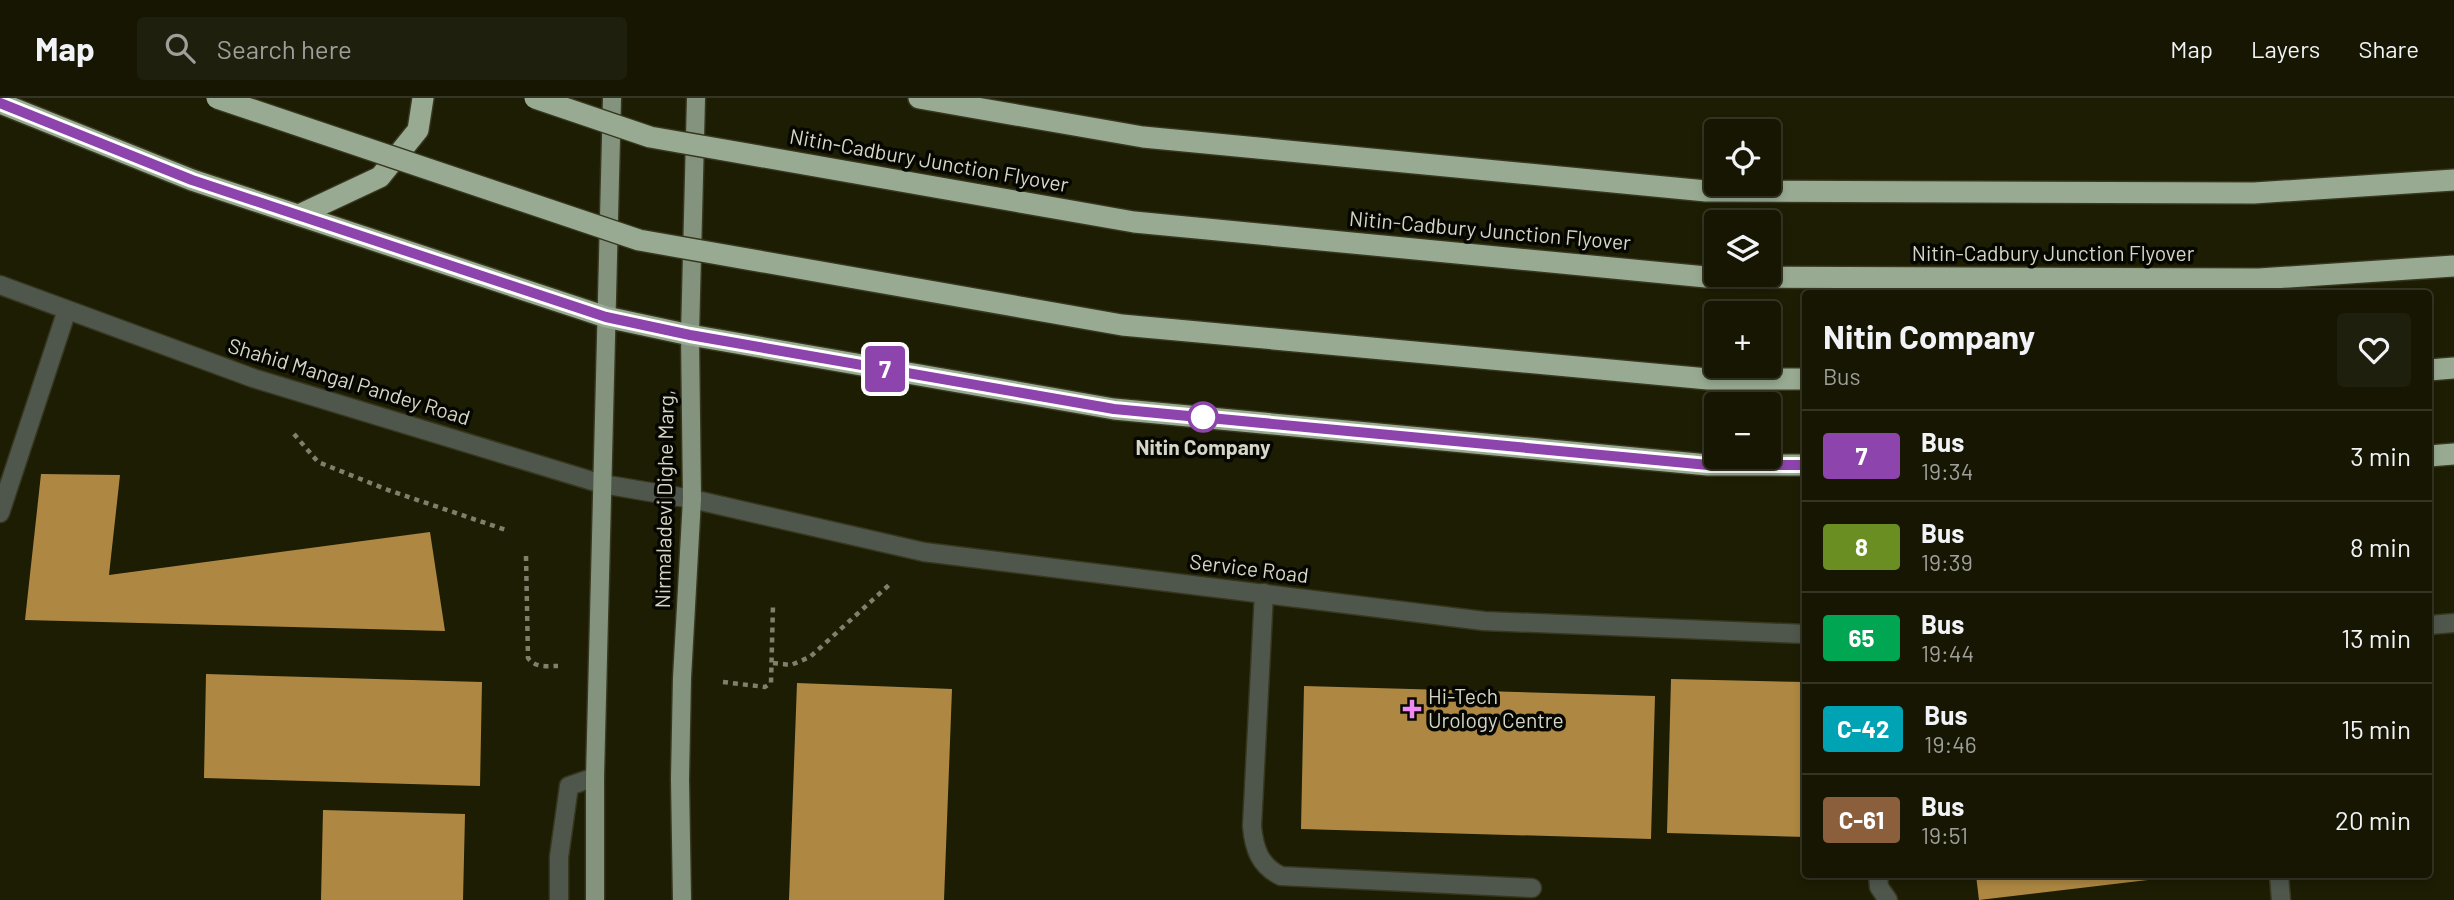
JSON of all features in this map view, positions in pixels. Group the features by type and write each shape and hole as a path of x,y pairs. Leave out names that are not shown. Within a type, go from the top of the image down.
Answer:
{"highway":[{"path":"218,98 613,231 653,242 1122,325 1707,379 1802,379"},
{"path":"299,215 380,177 418,130 422,98"},
{"name":"Nitin-Cadbury Junction Flyover","path":"535,98 650,137 1134,222 1706,277 2259,279 2454,266"},
{"path":"919,98 1143,137 1706,191 2254,193 2454,180"},
{"path":"0,103 192,180 606,317 690,335 1114,409 1708,465 1802,465"},
{"path":"2432,370 2454,368"},
{"path":"2432,456 2454,454"}],"main road":[{"path":"595,900 597,666 611,98"},
{"name":"Nirmaladevi Dighe Marg,","path":"682,900 680,779 682,678 692,499 690,335 696,98"}],"street":[{"name":"Shahid Mangal Pandey Road","path":"0,285 253,378 602,484 692,499"},
{"path":"0,513 67,310"},
{"name":"Service Road","path":"692,499 924,552 1484,621 1802,634"},
{"path":"1264,593 1252,826 1253,841 1261,862 1270,871 1281,876 1532,888"},
{"path":"2432,625 2454,623"},
{"path":"559,900 559,858 569,786 595,777"},
{"path":"1878,878 1879,887 1888,900"},
{"path":"2279,878 2281,900"}],"path":[{"path":"294,433 318,462 388,490 506,530"},
{"path":"773,663 791,665 810,657 924,552"},
{"path":"526,556 528,658 538,666 597,666"},
{"path":"682,678 765,687 771,682 773,663 773,605"}],"building":[{"path":"41,474 120,475 109,575 430,532 445,631 25,620"},
{"path":"206,674 482,682 480,786 204,778"},
{"path":"1671,679 1802,682 1802,837 1667,833"},
{"path":"797,683 952,689 944,900 789,900"},
{"path":"1304,686 1655,696 1651,839 1301,829"},
{"path":"323,810 465,814 463,900 321,900"},
{"path":"1976,878 2165,878 1979,900"}],"bus line":[{"name":"7","path":"0,103 192,180 606,317 690,335 1114,409 1708,465 1802,465"}],"place":[{"name":"Nitin Company","path":"1203,417"},
{"name":"Hi-Tech Urology Centre","path":"1412,709"}]}
